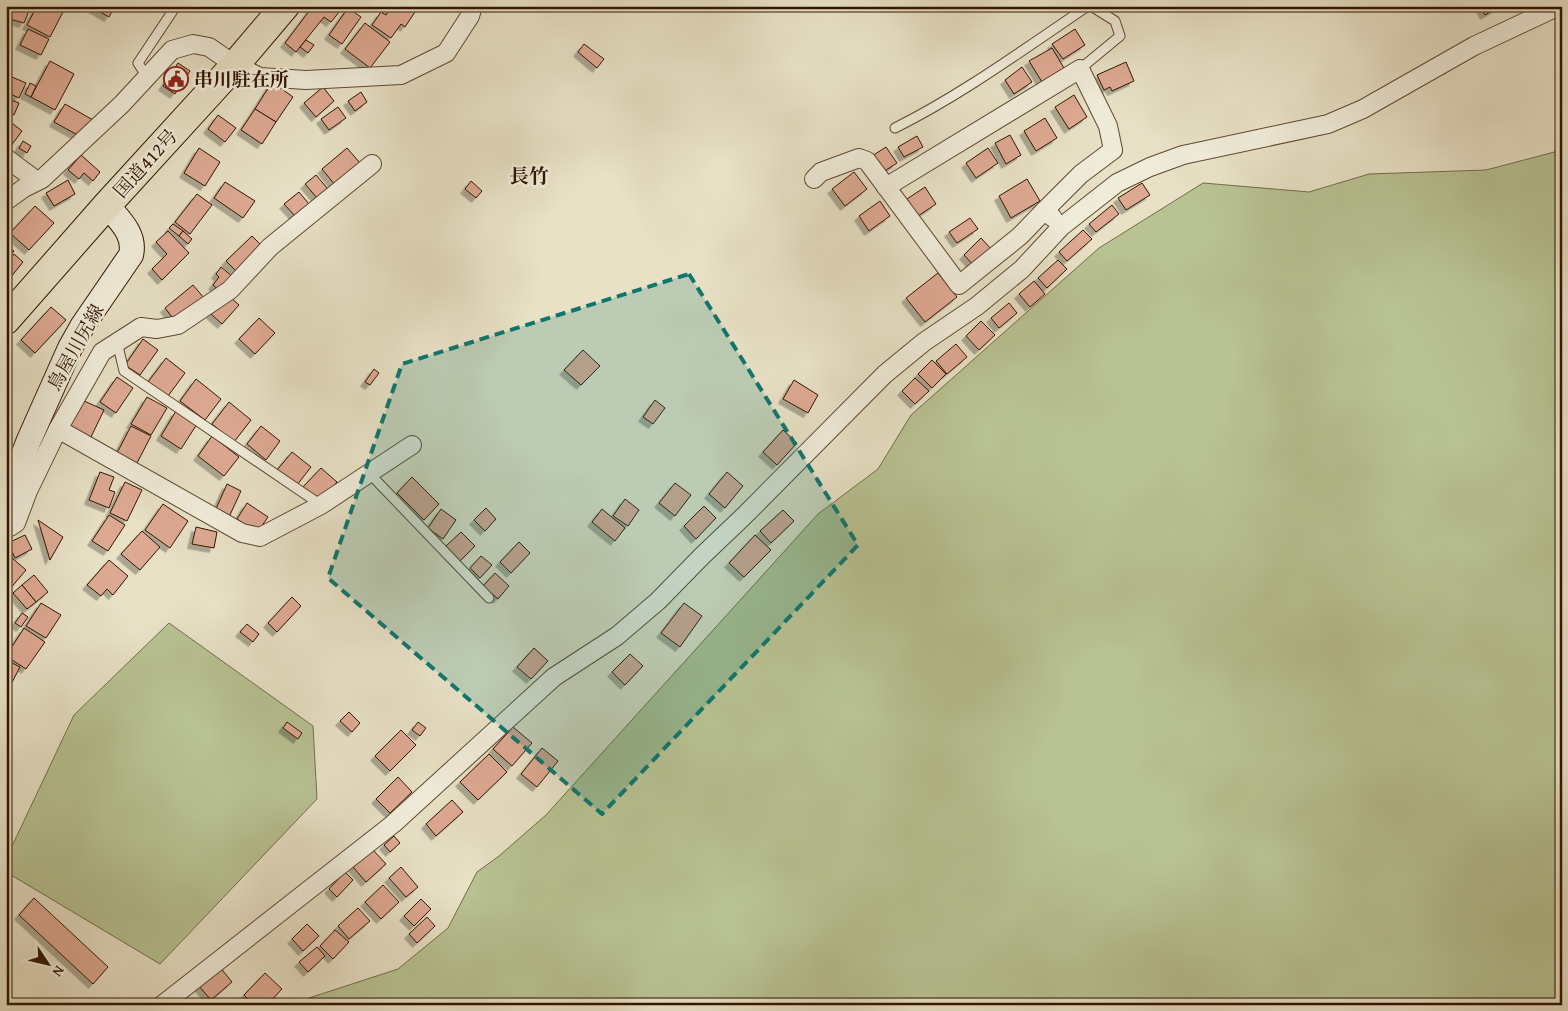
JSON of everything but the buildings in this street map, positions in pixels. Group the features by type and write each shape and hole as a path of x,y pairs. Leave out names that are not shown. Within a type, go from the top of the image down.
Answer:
{"highway":[{"name":"国道412号","path":"6,320 107,205 235,65 285,6"}],"main road":[{"name":"鳥屋川尻線","path":"6,498 29,440 70,348 83,325 131,255 130,235 107,205"}],"street":[{"path":"6,201 24,188 42,179 122,104 172,50 193,44 209,47 235,65 260,77 306,80 401,75 446,52 470,16 473,6"},
{"path":"162,1005 392,824 554,677 616,636 651,607 789,472 885,374 924,342 977,306 1015,275 1060,227 1117,183 1150,167 1183,155 1328,124 1363,109 1536,11 1559,6"},
{"path":"814,179 822,172 859,158 866,161 959,285 1020,236 1082,174 1113,150 1108,126 1080,70 886,187"},
{"path":"6,158 37,181"},
{"path":"6,528 10,528 16,523 28,491 58,429 102,352 141,327 157,329 178,325 230,290 270,247 372,164"},
{"path":"1045,210 1060,227"},
{"path":"58,429 242,533 260,537 321,505 412,446"}],"lane":[{"path":"147,77 138,64 176,6"},
{"path":"895,128 928,112 1090,6 1114,21 1120,36 1080,70"},
{"path":"117,342 124,371 321,505"},
{"path":"370,474 489,598"}],"highlighted area":[{"path":"689,274 858,545 602,814 328,578 402,364"}],"green space":[{"path":"1562,150 1562,1005 310,1005 309,998 398,969 448,928 477,872 499,856 546,815 818,514 878,469 911,415 1099,248 1203,183 1309,192 1369,174 1486,170"},
{"path":"169,623 313,726 317,799 160,964 6,872 6,859 74,715"}],"place":[{"name":"串川駐在所","path":"176,79"}],"district":[{"name":"長竹","path":"529,176"}]}
